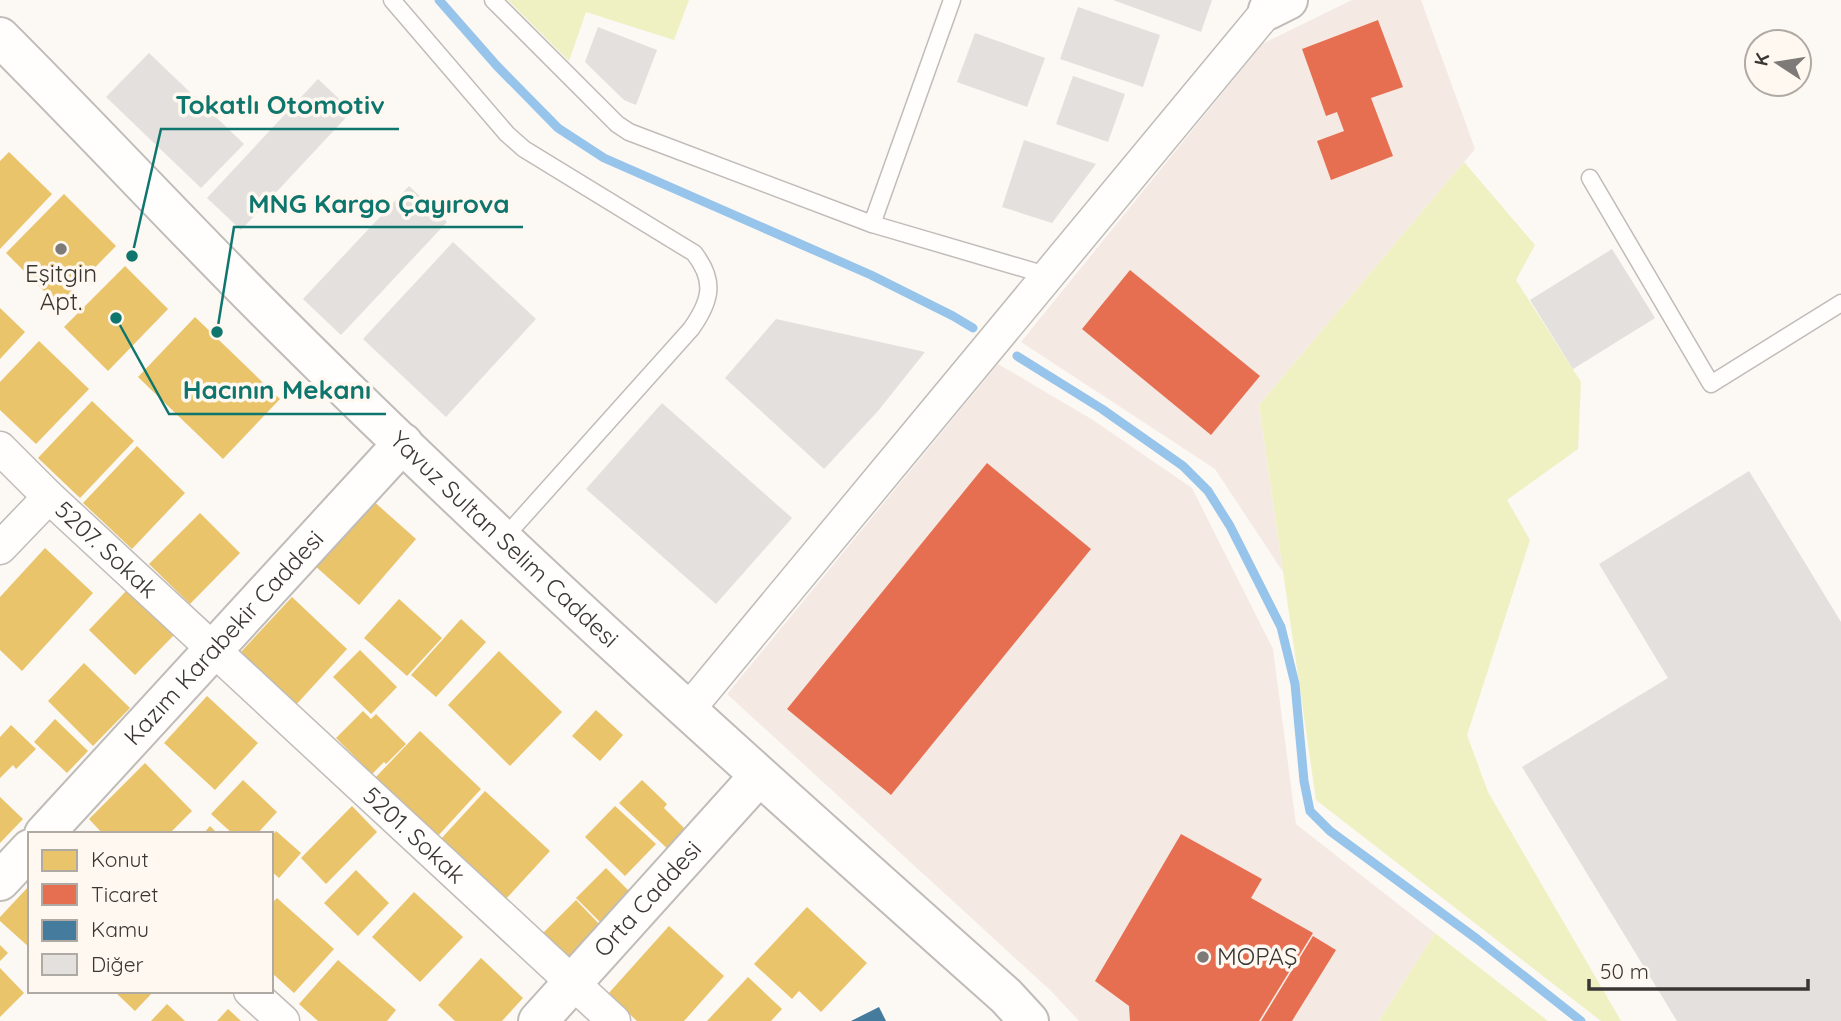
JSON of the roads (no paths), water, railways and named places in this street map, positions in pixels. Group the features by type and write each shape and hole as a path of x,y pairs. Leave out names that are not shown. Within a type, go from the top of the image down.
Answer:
{"main road":[{"name":"Yavuz Sultan Selim Caddesi","path":"0,37 283,327 503,539 759,776 1006,996 1029,1021"},
{"name":"Kazım Karabekir Caddesi","path":"60,828 214,650 403,443"},
{"name":"Orta Caddesi","path":"538,1021 759,776"},
{"path":"0,881 28,851"}],"street":[{"path":"688,710 1275,2"},
{"name":"5207. Sokak","path":"0,448 214,650"},
{"path":"0,548 49,497"},
{"name":"5201. Sokak","path":"214,650 614,1021"},
{"path":"252,993 283,1021"}],"lane":[{"path":"392,0 507,134 524,149 694,253 706,269 710,285 706,302 691,329 503,539"},
{"path":"493,0 617,124 629,132 872,224 1046,275"},
{"path":"872,224 952,0"},
{"path":"1590,178 1712,384 1841,303"}],"waterway":[{"path":"439,0 497,66 558,128 604,158 871,275 973,328"},
{"path":"1017,356 1102,409 1183,466 1208,491 1230,526 1281,627 1295,684 1304,781 1310,811 1330,831 1477,939 1581,1021"}],"place":[{"name":"Eşitgin Apt.","path":"61,249"},
{"name":"Tokatlı Otomotiv","path":"132,256"},
{"name":"Hacının Mekanı","path":"116,318"},
{"name":"MNG Kargo Çayırova","path":"217,332"},
{"name":"MOPAŞ","path":"1203,957"}]}
